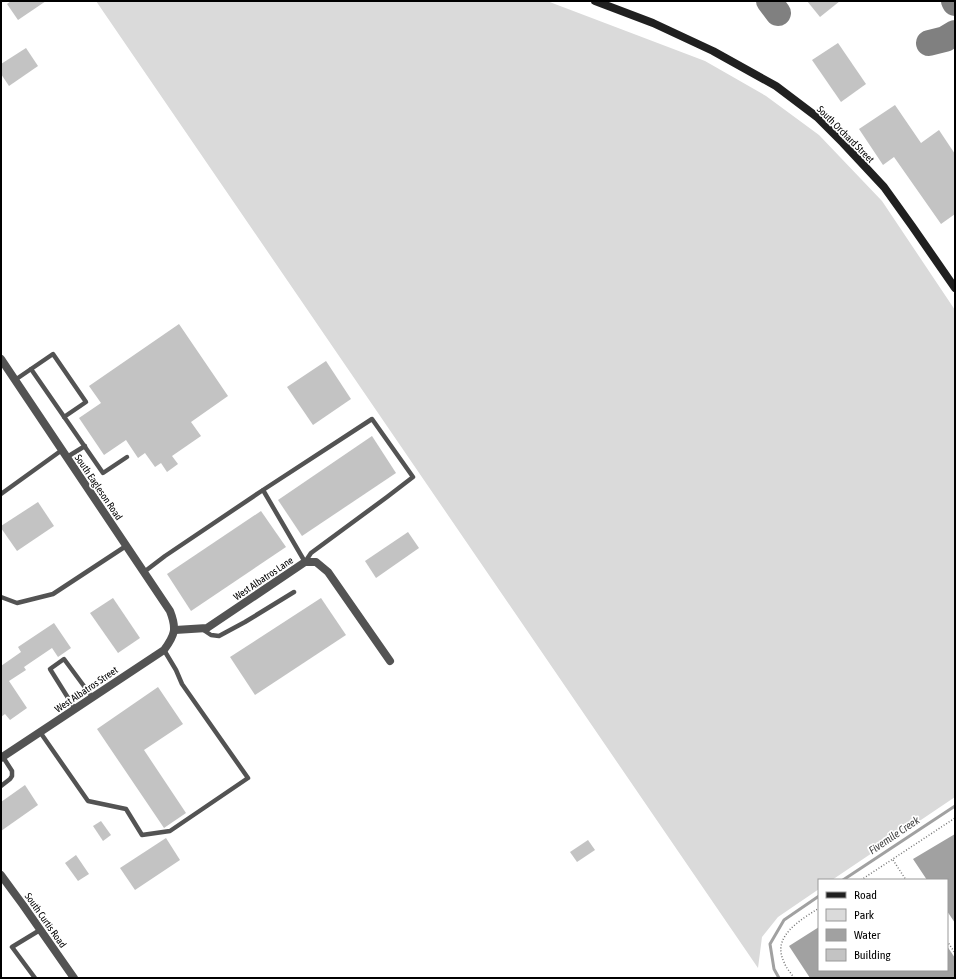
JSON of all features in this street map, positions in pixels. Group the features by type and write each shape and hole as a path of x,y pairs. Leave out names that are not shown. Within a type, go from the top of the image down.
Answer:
{"main road":[{"name":"South Orchard Street","path":"595,1 653,23 713,51 776,86 817,117 884,187 955,288"}],"street":[{"name":"South Eagleson Road","path":"1,359 170,611 175,630"},
{"name":"West Albatros Lane","path":"175,630 207,628 305,562 316,562 328,572 390,662"},
{"name":"West Albatros Street","path":"2,758 164,650 171,640 175,630"},
{"name":"South Curtis Road","path":"1,874 74,978"}],"lane":[{"path":"15,380 53,354 86,402 64,417"},
{"path":"31,369 103,473 127,457"},
{"path":"144,572 165,556 263,490 372,419 412,477 311,553 305,562 263,490"},
{"path":"67,457 85,446"},
{"path":"1,494 62,450"},
{"path":"1,597 17,603 52,594 126,546"},
{"path":"202,628 211,635 219,636 294,592"},
{"path":"40,732 88,801 126,809 142,834 170,831 248,778 182,684 176,670 164,650"},
{"path":"75,709 50,669 64,659 92,697"},
{"path":"1,786 12,776 12,771 2,758"},
{"path":"34,978 12,947 40,930"}],"path":[{"path":"863,879 955,818"},
{"path":"892,860 905,879"},
{"path":"794,978 783,962 781,953 782,943 788,931 797,922 818,909"},
{"path":"948,942 955,953"}],"green space":[{"path":"96,1 547,1 705,61 766,96 819,135 882,201 955,310 955,797 833,879 818,879 818,890 778,917 762,937 758,968"}],"water":[{"path":"955,834 955,923 948,912 948,879 926,879 913,859"},
{"path":"818,928 818,971 948,971 948,948 955,958 955,978 810,978 789,946"}],"building":[{"path":"11,1 46,1 18,20 7,4"},
{"path":"807,1 840,1 820,17"},
{"path":"838,43 866,84 841,102 812,60"},
{"path":"26,48 38,66 9,86 1,74 1,64"},
{"path":"895,105 921,143 939,130 955,154 955,214 941,224 894,157 883,165 859,129"},
{"path":"179,324 228,396 191,422 201,436 172,456 178,464 167,472 161,463 155,467 145,453 138,458 126,440 104,455 79,418 101,403 89,386"},
{"path":"326,361 351,399 313,425 287,387"},
{"path":"372,436 396,473 302,536 278,500"},
{"path":"38,502 54,526 17,551 1,526"},
{"path":"261,511 286,547 191,611 167,574"},
{"path":"408,532 419,548 376,578 365,561"},
{"path":"113,598 140,638 118,653 90,613"},
{"path":"321,598 346,635 255,695 230,657"},
{"path":"54,623 71,648 58,657 52,648 24,667 26,670 9,681 27,708 10,720 5,714 1,717 1,666 21,652 18,647"},
{"path":"158,687 183,724 144,750 186,813 164,828 97,729"},
{"path":"25,785 38,805 1,831 1,802"},
{"path":"101,821 111,835 103,841 93,826"},
{"path":"166,838 180,860 135,890 120,868"},
{"path":"588,840 595,850 577,862 570,852"},
{"path":"76,855 89,874 78,881 65,863"}],"waterway":[{"name":"Fivemile Creek","path":"845,879 955,806"},
{"name":"Fivemile Creek","path":"779,978 774,969 770,944 784,920 818,897"}],"taxiway":[{"path":"769,1 778,13"},
{"path":"929,43 945,39 955,33"}]}
